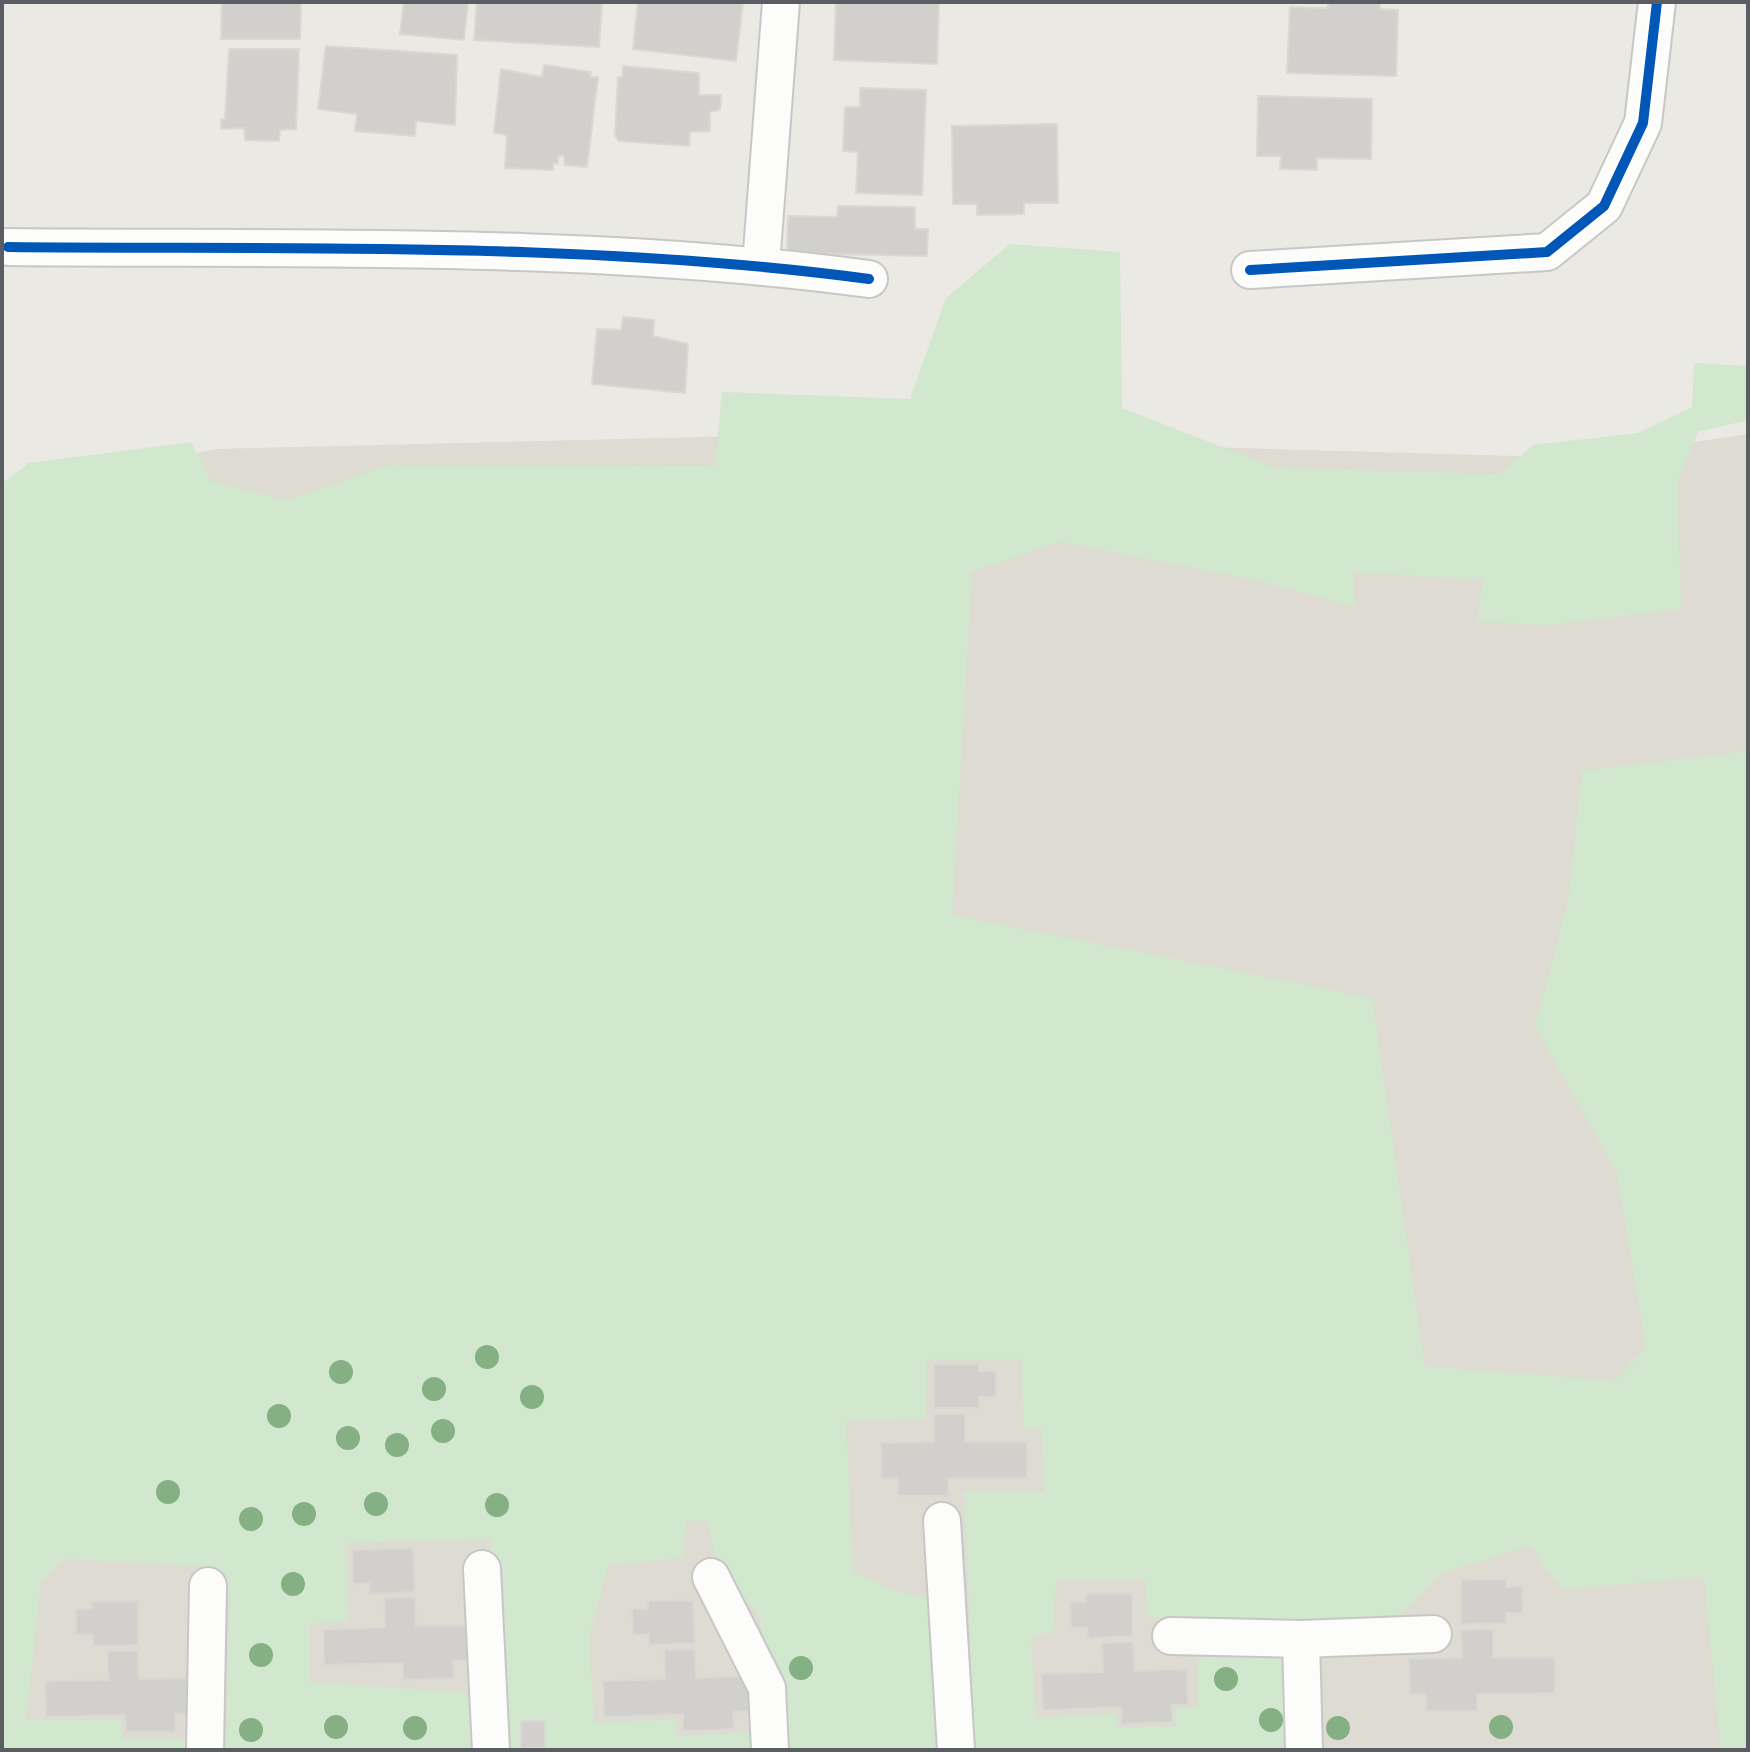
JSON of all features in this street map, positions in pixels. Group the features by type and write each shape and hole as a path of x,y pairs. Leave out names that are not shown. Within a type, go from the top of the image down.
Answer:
{"street":[{"path":"761,265 781,2"},
{"path":"1250,270 1547,252 1604,206 1643,123 1657,2"},
{"path":"8,247 472,252 761,265 869,279"},
{"path":"942,1521 956,1750"},
{"path":"482,1569 491,1750"},
{"path":"711,1577 767,1688 770,1750"},
{"path":"205,1750 208,1586"},
{"path":"1171,1636 1301,1639 1433,1634"},
{"path":"1301,1639 1304,1750"}],"shaded area":[{"path":"1748,434 1748,1750 2,1750 2,494 216,449 785,435 1588,458"}],"green space":[{"path":"1010,244 1120,252 1122,408 1276,468 1499,474 1533,445 1638,433 1692,407 1694,363 1748,366 1748,420 1698,432 1677,483 1681,609 1550,625 1477,622 1483,580 1353,572 1355,607 1259,581 1060,542 972,572 952,915 1372,998 1425,1366 1615,1381 1646,1348 1617,1173 1535,1026 1568,902 1582,771 1748,751 1748,1750 1721,1750 1704,1577 1562,1590 1529,1546 1441,1573 1401,1615 1311,1623 1148,1617 1145,1580 1056,1580 1053,1630 1031,1638 1036,1718 1115,1713 1118,1728 1176,1726 1176,1709 1198,1707 1197,1657 1270,1651 1282,1659 1287,1750 975,1750 964,1491 1044,1491 1042,1429 1024,1428 1021,1359 927,1359 926,1419 846,1421 853,1572 898,1592 934,1598 940,1750 781,1750 776,1683 757,1612 718,1573 708,1521 686,1521 683,1558 608,1565 589,1636 594,1722 675,1720 676,1736 756,1732 757,1750 502,1750 491,1539 346,1543 348,1621 310,1624 310,1682 472,1693 472,1750 226,1750 230,1593 206,1566 63,1559 41,1582 26,1720 121,1720 121,1739 195,1740 195,1750 2,1750 2,483 29,463 191,442 211,481 287,500 389,465 715,466 722,392 910,399 946,298"}],"building":[{"path":"222,2 301,2 300,39 221,39"},
{"path":"404,2 468,2 464,40 400,34"},
{"path":"477,2 602,2 599,47 474,40"},
{"path":"638,2 743,2 736,61 633,49"},
{"path":"836,2 939,2 937,64 834,60"},
{"path":"1328,2 1380,2 1380,9 1398,10 1396,76 1287,73 1290,7 1328,8"},
{"path":"326,46 457,55 455,125 416,121 415,136 355,131 357,114 318,109"},
{"path":"229,49 299,49 296,129 280,130 279,141 245,140 244,128 221,129 221,119 225,119"},
{"path":"544,65 591,72 590,77 598,77 587,167 565,165 564,156 558,156 558,164 553,163 553,170 505,168 507,135 494,133 501,69 542,77"},
{"path":"623,66 699,73 699,95 721,95 720,110 710,112 710,131 690,132 689,146 619,141 615,136 618,77 622,77"},
{"path":"860,88 926,90 922,195 856,193 858,152 843,151 845,107 860,107"},
{"path":"1258,96 1372,99 1371,159 1317,158 1317,170 1280,169 1281,156 1257,156"},
{"path":"1057,124 1058,203 1024,203 1024,214 977,215 977,204 953,204 952,126"},
{"path":"838,206 915,207 915,229 928,229 927,256 787,253 788,216 837,217"},
{"path":"623,317 654,320 653,336 688,344 685,393 592,384 597,329 621,330"},
{"path":"934,1364 979,1364 979,1371 996,1371 996,1397 979,1397 979,1408 934,1408"},
{"path":"934,1414 965,1414 965,1442 1027,1442 1027,1478 948,1478 949,1496 898,1496 898,1478 881,1479 881,1443 934,1442"},
{"path":"413,1548 415,1592 369,1594 369,1583 353,1584 352,1550"},
{"path":"1506,1579 1506,1587 1522,1586 1523,1613 1506,1613 1506,1623 1461,1624 1461,1580"},
{"path":"1132,1593 1133,1636 1088,1638 1087,1628 1071,1628 1070,1602 1086,1602 1086,1594"},
{"path":"415,1597 416,1626 469,1625 470,1660 453,1661 454,1678 403,1680 403,1663 324,1665 323,1630 385,1627 384,1598"},
{"path":"693,1600 695,1643 649,1645 649,1634 633,1635 632,1609 648,1609 648,1601"},
{"path":"138,1601 138,1645 93,1646 93,1635 76,1635 76,1609 92,1609 92,1602"},
{"path":"1493,1629 1493,1658 1555,1657 1555,1693 1477,1694 1477,1711 1426,1711 1426,1694 1410,1694 1409,1659 1462,1658 1461,1630"},
{"path":"1133,1642 1135,1671 1187,1669 1188,1705 1172,1705 1173,1722 1122,1724 1121,1707 1043,1710 1041,1674 1103,1672 1102,1643"},
{"path":"695,1649 696,1678 749,1676 750,1711 733,1712 734,1729 683,1731 683,1714 604,1717 603,1681 665,1679 664,1650"},
{"path":"107,1651 138,1651 139,1679 191,1678 192,1714 175,1714 176,1732 125,1732 125,1715 46,1717 45,1681 108,1680"},
{"path":"521,1721 545,1721 545,1748 521,1748"}],"cycle path":[{"path":"1250,270 1547,252 1604,206 1643,123 1657,2"},
{"path":"8,247 331,248 547,253 655,258 869,279"}]}
